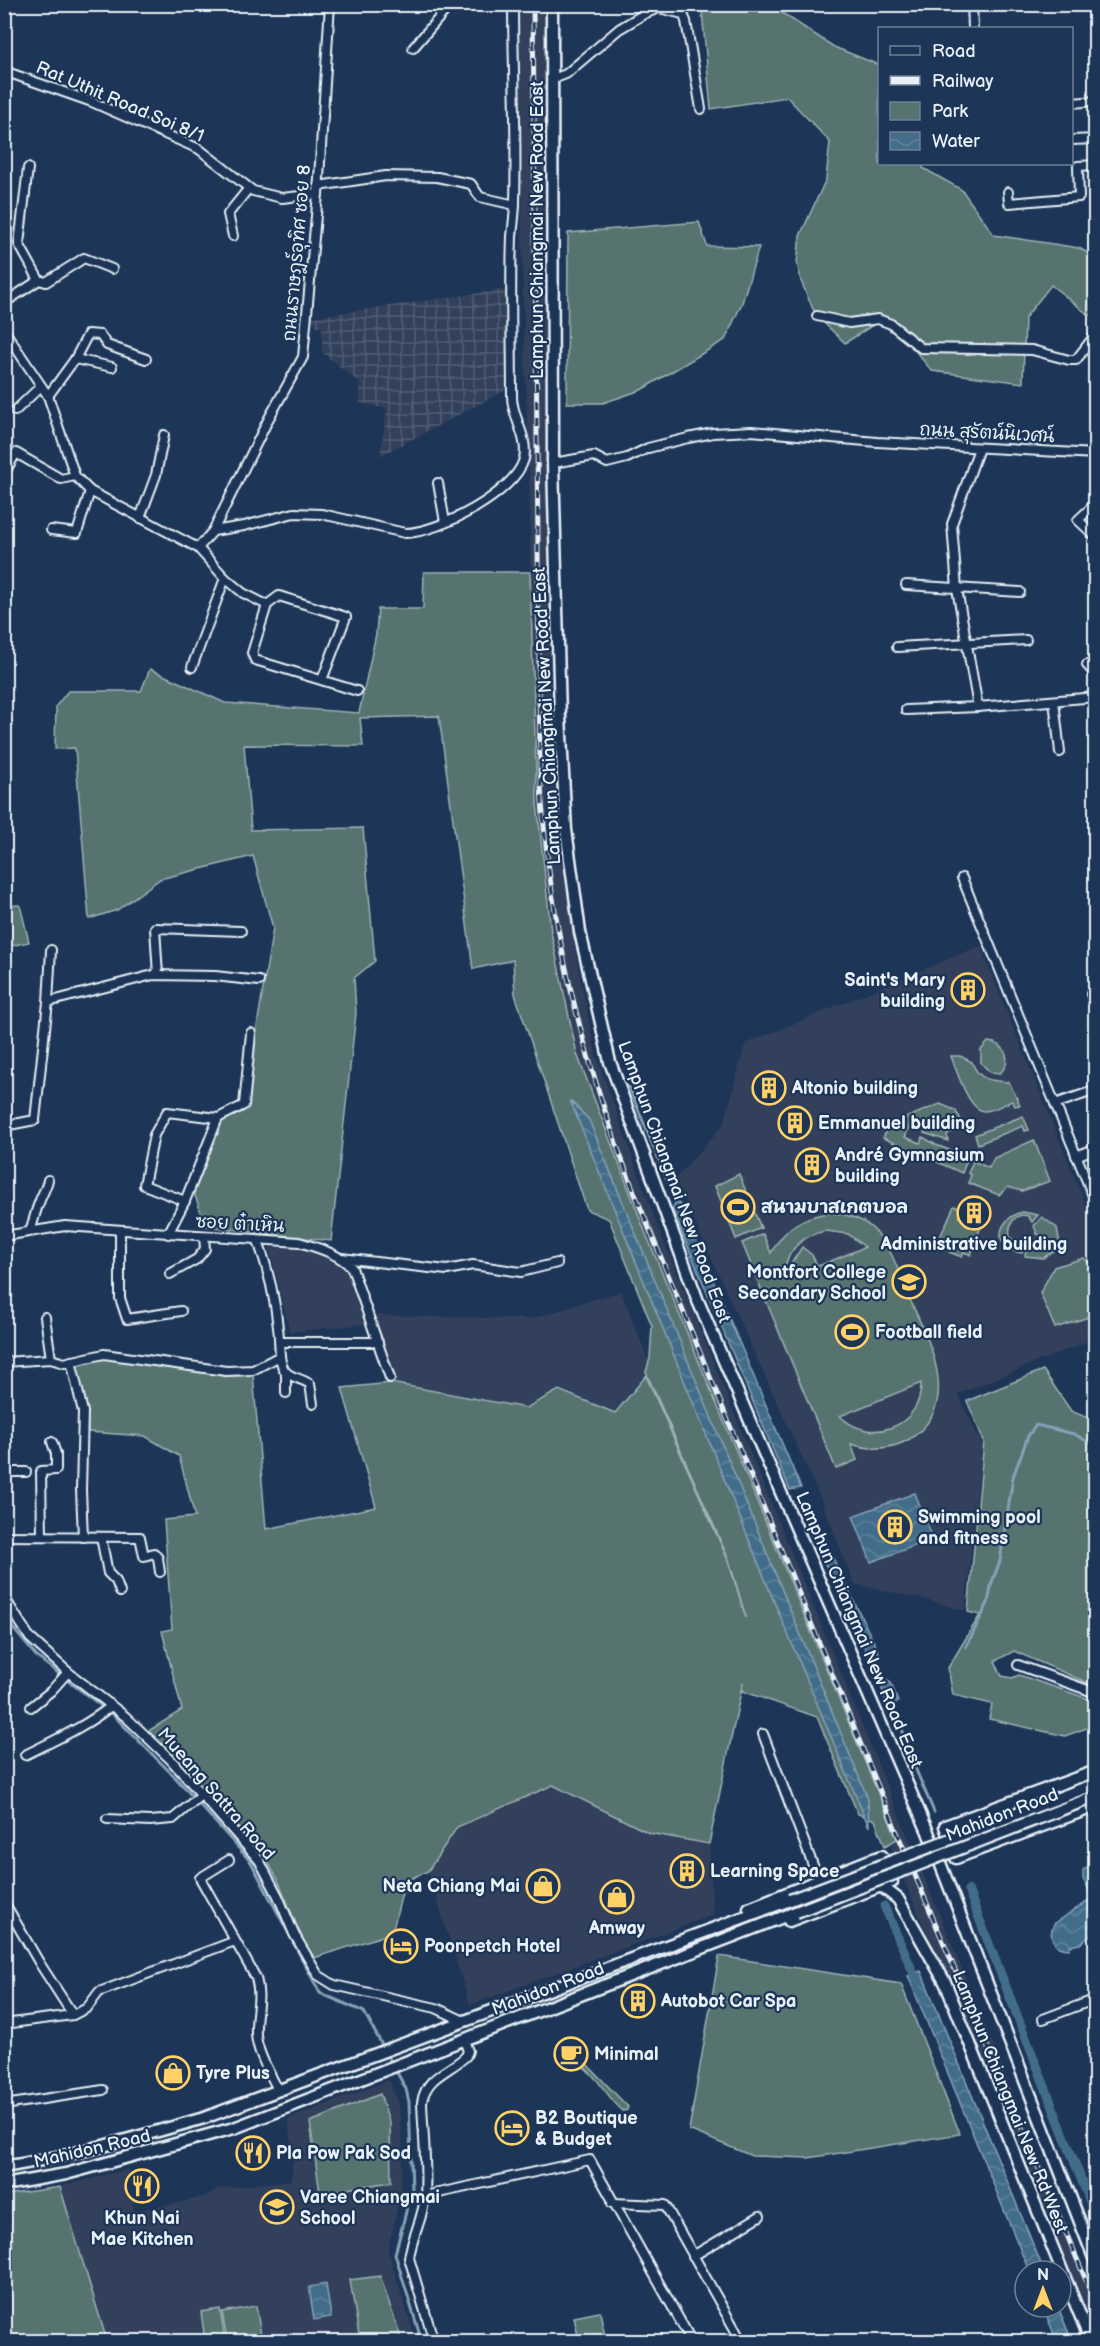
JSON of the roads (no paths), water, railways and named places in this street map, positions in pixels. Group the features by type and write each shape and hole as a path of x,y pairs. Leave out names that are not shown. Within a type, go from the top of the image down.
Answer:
{"main road":[{"name":"Lamphun Chiangmai New Road East","path":"552,4 553,463 566,830 580,932 610,1062 698,1301 928,1832 1095,2263"},
{"path":"928,1832 1095,1772"},
{"name":"Mahidon Road","path":"4,2167 48,2160 204,2118 1095,1784"},
{"path":"941,1865 1092,1801"},
{"name":"Mahidon Road","path":"4,2185 66,2174 226,2130 1092,1801"},
{"path":"945,1826 957,1858"},
{"path":"527,1998 563,1977 698,1928 870,1860 887,1884 568,2004 532,2012"},
{"name":"Lamphun Chiangmai New Rd West","path":"887,1884 898,1899 945,1982 1091,2342"}],"street":[{"name":"ถนนราษฎร์อุทิศ ซอย 8","path":"198,548 213,531 268,418 303,357 318,190 330,4"},
{"path":"412,48 451,4"},
{"path":"213,531 244,526 294,513 322,514 405,532 417,532 475,508 514,477 524,459 525,448 512,401 512,237 515,205 513,4"},
{"path":"972,4 974,27"},
{"path":"553,79 576,67 618,29 659,8 671,9 683,14 687,21 701,109"},
{"name":"Rat Uthit Road Soi 8/1","path":"4,71 92,102 199,149 249,188 260,193 282,198 386,176 437,177 471,184 480,197 515,205"},
{"path":"1073,103 1095,101"},
{"path":"1073,140 1095,139"},
{"path":"1008,192 1009,203 1078,197 1078,166 1095,165"},
{"path":"28,168 20,244 39,280 46,282 84,258 112,269"},
{"path":"233,236 228,214 249,188"},
{"path":"4,303 39,280"},
{"path":"817,316 849,323 879,319 891,324 921,348 1032,350 1069,360 1076,360 1095,334"},
{"path":"4,330 48,396 75,476 90,491 198,548 225,578 243,593 267,605"},
{"path":"48,396 75,359 86,336 90,333 102,336 107,345 146,359"},
{"path":"75,359 112,368"},
{"path":"15,411 41,386"},
{"name":"ถนน สุรัตน์นิเวศน์","path":"553,463 594,456 607,463 627,458 648,448 712,433 751,431 877,442 1095,454"},
{"path":"140,518 156,475 164,435"},
{"path":"978,707 957,589 952,524 980,448"},
{"path":"4,474 16,453 62,479 75,476"},
{"path":"438,483 445,522"},
{"path":"51,530 78,533 90,491"},
{"path":"1095,503 1078,520 1095,537"},
{"path":"192,667 225,578"},
{"path":"906,585 1020,592"},
{"path":"322,680 346,617 279,596 267,605 252,653 255,660 357,692"},
{"path":"897,647 1026,640"},
{"path":"1087,665 1095,675"},
{"path":"906,710 978,707 1095,697"},
{"path":"1054,701 1060,752"},
{"path":"962,878 1095,1203"},
{"path":"158,975 155,927 241,931"},
{"path":"4,1126 35,1120 48,1002 51,950"},
{"path":"48,1002 158,975 215,976 260,981"},
{"path":"1095,992 1091,994 1095,1006"},
{"path":"184,1201 144,1185 154,1135 167,1112 218,1118 244,1105 251,1033"},
{"path":"1055,1104 1095,1090"},
{"path":"168,1234 218,1118"},
{"path":"1076,1156 1095,1148"},
{"path":"30,1231 48,1180"},
{"name":"ซอย ต๋าเหิน","path":"4,1236 65,1226 299,1242 324,1249 340,1258"},
{"path":"120,1230 120,1298 127,1319 181,1311"},
{"path":"170,1274 197,1258 205,1249 204,1237"},
{"path":"258,1241 267,1265 280,1342 281,1366 286,1373 310,1384 313,1404"},
{"path":"340,1258 447,1270 473,1265 521,1272 557,1263"},
{"path":"340,1258 352,1268 390,1378"},
{"path":"45,1317 51,1359"},
{"path":"280,1342 378,1342"},
{"path":"4,1362 51,1359 57,1362 71,1361 104,1354 226,1371 253,1370 280,1356"},
{"path":"71,1361 83,1412 81,1490 83,1537"},
{"path":"286,1373 286,1393"},
{"path":"42,1535 41,1471 56,1470 56,1454 52,1442"},
{"path":"4,1472 26,1472"},
{"path":"4,1536 140,1537 144,1556 154,1553 158,1558 160,1572"},
{"path":"101,1537 108,1573 116,1581 120,1592"},
{"name":"Mueang Sattra Road","path":"4,1597 10,1618 67,1673 171,1760 199,1797 259,1860 313,1968 326,1982 436,2008 465,2021"},
{"path":"1018,1665 1095,1693"},
{"path":"32,1707 67,1673"},
{"path":"25,1755 77,1730 110,1707"},
{"path":"763,1734 819,1881"},
{"path":"107,1819 158,1821 174,1819 199,1797"},
{"path":"229,1860 200,1878 256,1978 260,1993 256,2034 278,2090"},
{"path":"4,1902 40,1964 73,2014"},
{"path":"4,2024 73,2014 87,2008 99,1992 235,1941"},
{"path":"1043,2019 1095,1999"},
{"path":"434,2342 409,2258 425,2196 422,2102 424,2092 430,2082 466,2056 468,2051 464,2040"},
{"path":"4,2105 103,2090"},
{"path":"425,2196 590,2160 612,2203 692,2342"},
{"path":"612,2203 665,2205 742,2342"},
{"path":"693,2256 760,2216"}],"water":[{"path":"570,1100 589,1120 868,1799 869,1827 773,1599"},
{"path":"676,1201 682,1207 801,1488 790,1490 672,1209"},
{"path":"915,1493 933,1539 871,1562 853,1516"},
{"path":"812,1515 880,1655 874,1662 870,1659 804,1519"},
{"path":"888,1681 891,1683 898,1702 893,1706 887,1704 880,1683"},
{"path":"1095,1862 1095,1932 1080,1944 1070,1946 1069,1949 1060,1947 1052,1938 1054,1924 1093,1897 1083,1879 1083,1870"},
{"path":"921,1971 1039,2259 1024,2259 908,1976"},
{"path":"326,2284 331,2317 314,2320 309,2287"},
{"path":"1048,2319 1063,2319 1072,2341 1057,2341"}],"waterway":[{"path":"629,1087 668,1182"},
{"path":"966,1647 988,1603 992,1582 1000,1561 1013,1477 1028,1436 1036,1425 1074,1434 1096,1446"},
{"path":"4,1614 37,1657 112,1714 175,1777 251,1862 320,1993 364,2012 406,2089 409,2102 412,2189 395,2254 422,2342"},
{"path":"874,1658 878,1667"},
{"path":"898,1716 913,1763 934,1812"},
{"path":"968,1890 1096,2217"},
{"path":"884,1906 918,1983"}],"railway":[{"path":"533,4 540,767 550,876 558,931 570,984 598,1090 635,1194 896,1830 1096,2304"}],"place":[{"name":"Saint's Mary building","path":"968,990"},
{"name":"Altonio building","path":"769,1088"},
{"name":"Emmanuel building","path":"795,1123"},
{"name":"André Gymnasium building","path":"812,1165"},
{"name":"สนามบาสเกตบอล","path":"738,1207"},
{"name":"Administrative building","path":"974,1213"},
{"name":"Montfort College Secondary School","path":"909,1282"},
{"name":"Football field","path":"852,1332"},
{"name":"Swimming pool and fitness","path":"895,1527"},
{"name":"Learning Space","path":"687,1871"},
{"name":"Neta Chiang Mai","path":"543,1886"},
{"name":"Amway","path":"617,1897"},
{"name":"Poonpetch Hotel","path":"401,1946"},
{"name":"Autobot Car Spa","path":"638,2001"},
{"name":"Minimal","path":"571,2054"},
{"name":"Tyre Plus","path":"173,2073"},
{"name":"B2 Boutique & Budget","path":"512,2128"},
{"name":"Pla Pow Pak Sod","path":"253,2153"},
{"name":"Khun Nai Mae Kitchen","path":"142,2186"},
{"name":"Varee Chiangmai School","path":"277,2207"}]}
